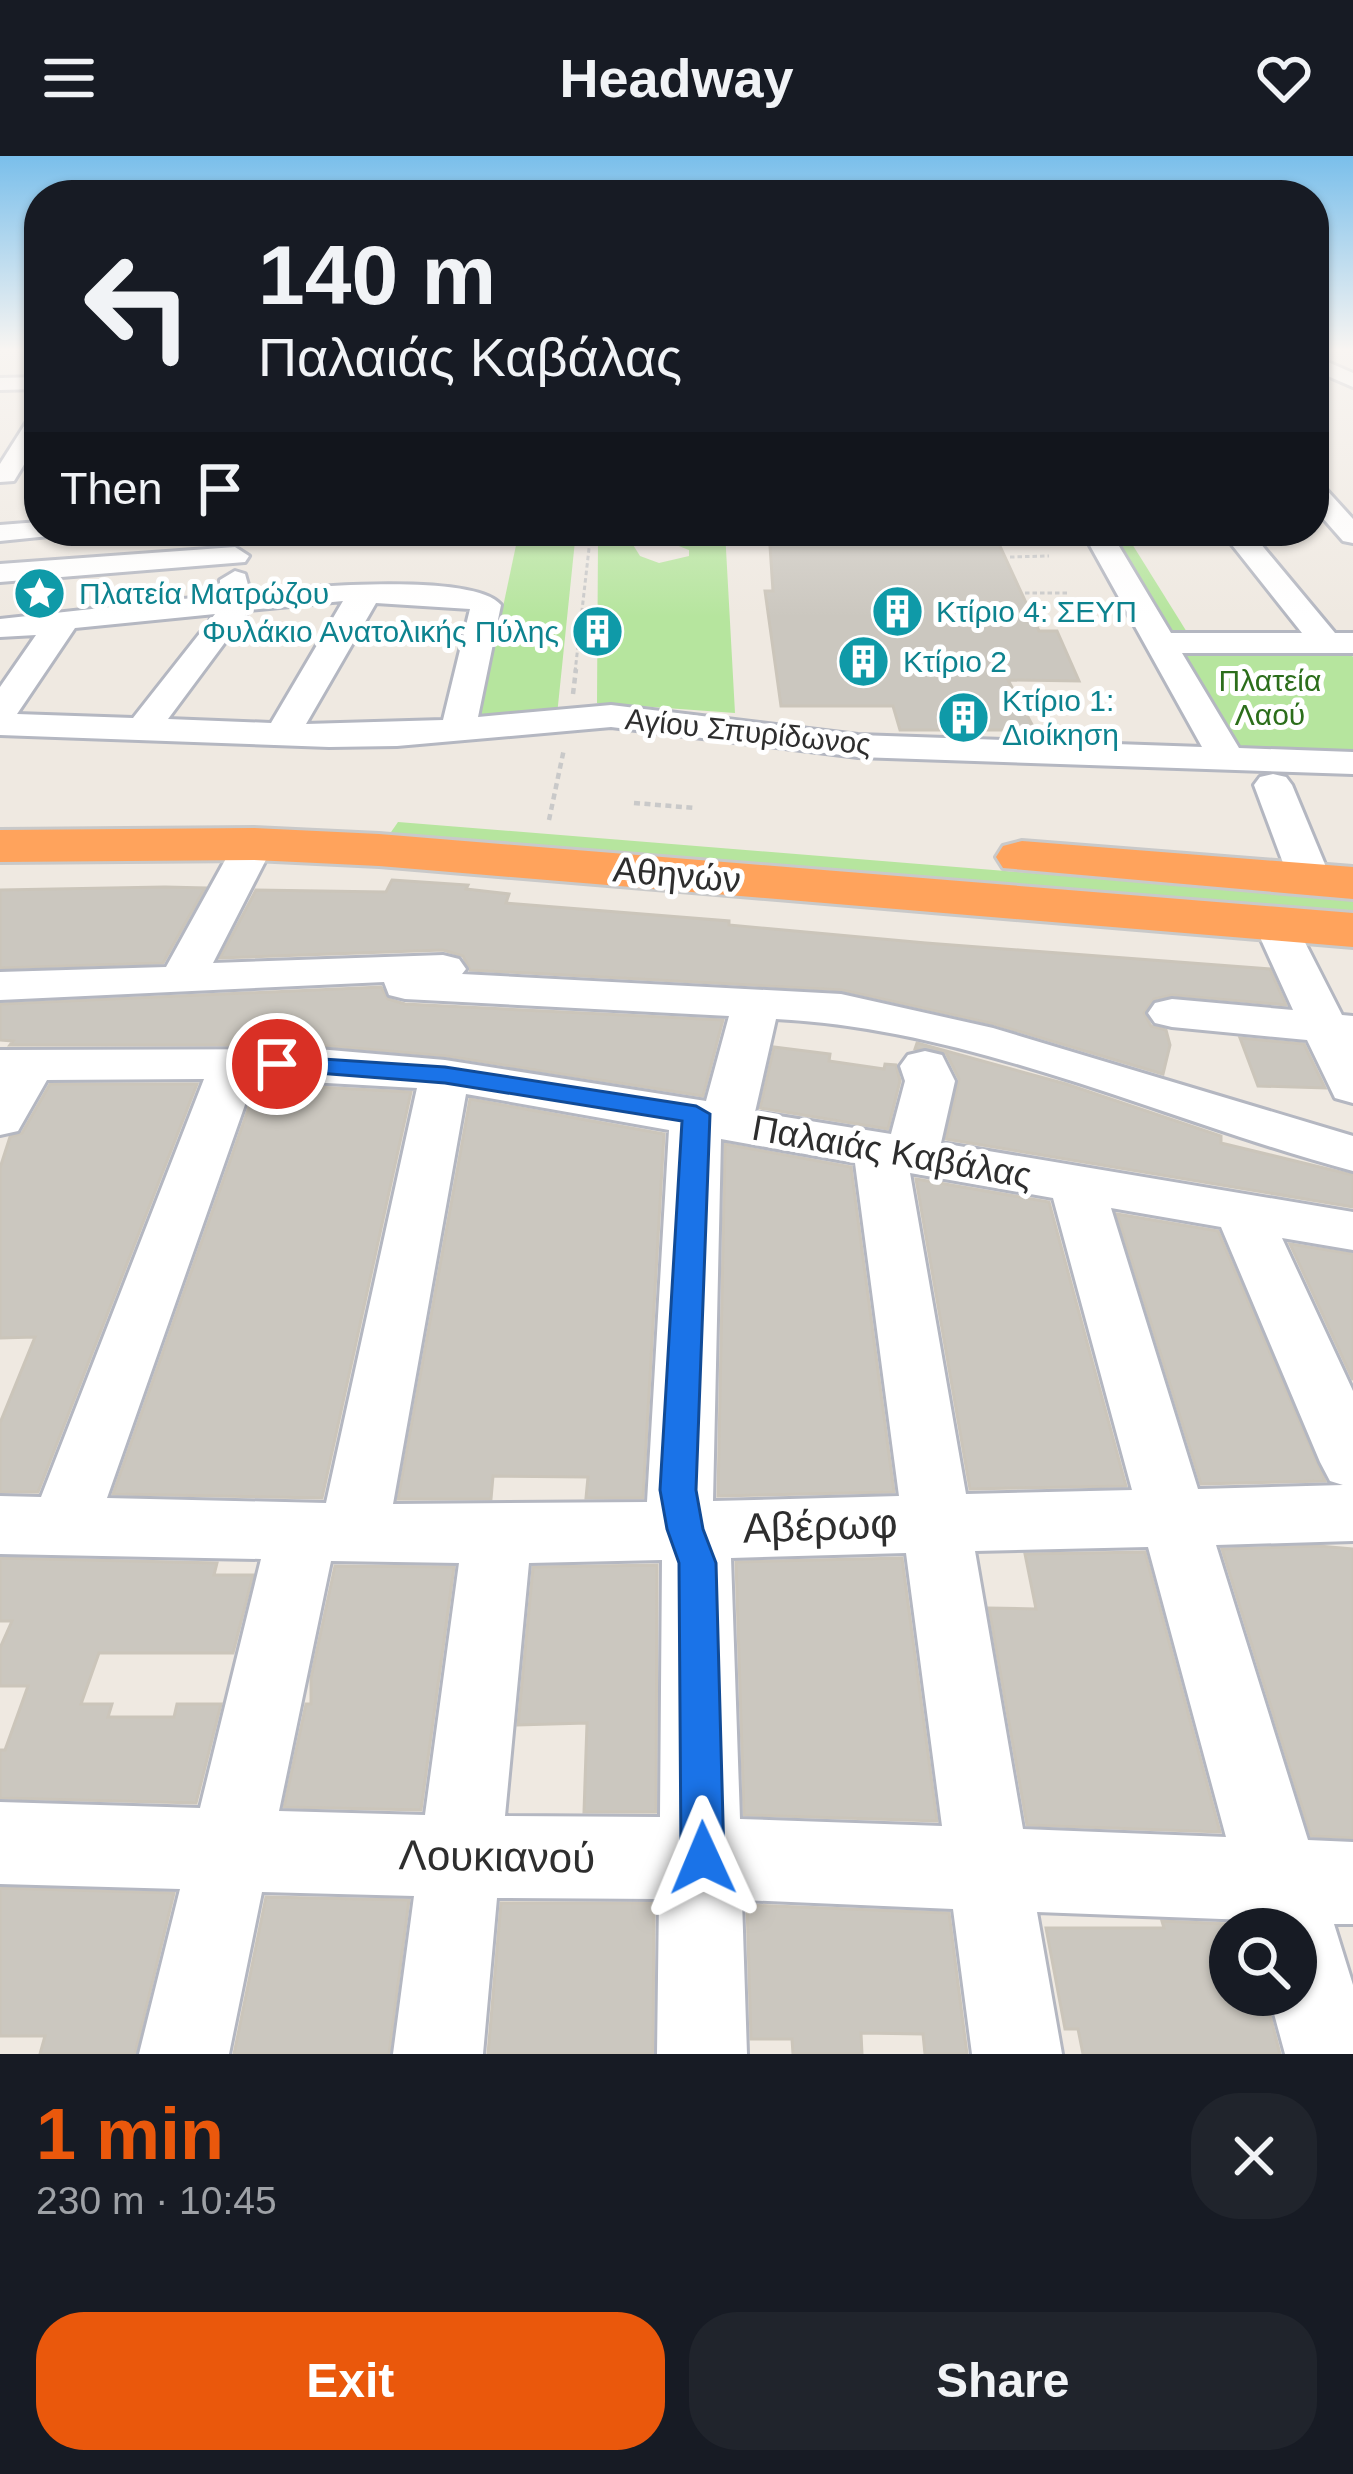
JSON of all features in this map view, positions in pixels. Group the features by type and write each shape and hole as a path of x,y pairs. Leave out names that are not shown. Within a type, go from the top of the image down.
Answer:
{"highway":[{"name":"Αθηνών","path":"0,806 286,803 1331,881"},
{"name":"Αθηνών","path":"0,846 254,844 399,852 1353,930"}],"street":[{"path":"2,476 21,440"},
{"path":"1329,499 1353,535"},
{"path":"92,614 104,546"},
{"path":"0,573 101,566 218,546"},
{"path":"142,729 229,618 236,601 235,546"},
{"path":"1105,546 1227,759"},
{"path":"1249,546 1340,643"},
{"path":"282,735 367,592"},
{"path":"0,628 59,624 92,614 367,592 482,602 487,608 458,730"},
{"path":"1180,606 1204,644"},
{"path":"5,698 59,624"},
{"path":"1160,643 1340,643"},
{"name":"Αγίου Σπυρίδωνος","path":"0,724 282,735 458,730 570,719 658,719 858,746 1353,763"},
{"path":"1273,784 1331,881"},
{"path":"184,976 254,844"},
{"path":"1276,924 1339,1029 1353,1087"},
{"path":"0,986 65,987 184,976 411,968 515,972"},
{"path":"405,985 841,1008 976,1038 1353,1154"},
{"path":"702,2054 698,1563 678,1490 712,1117 756,1002"},
{"path":"1172,1013 1339,1029"},
{"path":"32,1525 235,1064"},
{"name":"Παλαιάς Καβάλας","path":"15,1065 318,1064 445,1075 712,1117 1353,1231"},
{"path":"0,1119 15,1065"},
{"path":"925,1066 930,1081 896,1153 937,1522 1017,2054"},
{"path":"184,2054 232,1850 328,1531 445,1075"},
{"path":"1076,1185 1170,1518 1305,1908"},
{"path":"1244,1214 1353,1462"},
{"name":"Αβέρωφ","path":"32,1525 497,1535 1353,1514"},
{"path":"438,2054 497,1535"},
{"name":"Λουκιανού","path":"0,1843 703,1858 990,1872 1305,1908"},
{"path":"1317,1978 1330,2054"}],"path":[{"path":"549,820 570,719 588,546"},
{"path":"1010,556 1048,556"},
{"path":"1025,593 1066,593"},
{"path":"634,803 695,808"}],"green space":[{"path":"516,546 574,546 557,715 480,716"},
{"path":"598,546 634,546 640,556 659,563 689,556 689,550 679,546 726,546 735,713 597,703"},
{"path":"1120,546 1133,546 1190,637 1176,637"},
{"name":"Πλατεία Λαού","path":"1173,647 1346,648 1353,657 1353,753 1237,748"},
{"path":"398,822 1353,899 1353,912 389,835"}],"building":[{"path":"770,546 1000,546 1039,631 1057,631 1079,681 1008,680 1035,730 900,730 893,706 781,706 765,591 773,591"},
{"path":"392,880 468,885 466,889 509,894 506,903 926,943 1270,969 1286,1005 1172,995 1154,999 1144,1013 1151,1026 1166,1030 1170,1045 1163,1074 994,1024 842,990 470,970 463,956 443,950 220,958 256,890 386,892"},
{"path":"205,888 163,963 0,968 0,890"},
{"path":"381,987 388,999 405,1004 723,1020 703,1096 446,1056 318,1045 10,1045 13,1041 0,1040 0,1004"},
{"path":"1240,1038 1304,1044 1325,1088 1258,1086"},
{"path":"917,1043 1066,1084 1221,1136 1221,1143 1353,1175 1353,1207 946,1139 959,1079 946,1053 915,1049"},
{"path":"774,1047 830,1054 829,1061 884,1069 885,1064 896,1065 900,1081 888,1129 760,1108"},
{"path":"50,1084 197,1084 38,1492 0,1492 0,1423 35,1337 0,1338 0,1168 10,1137 22,1133"},
{"path":"257,1084 411,1092 322,1498 113,1494"},
{"path":"470,1099 664,1134 643,1498 586,1498 588,1477 493,1476 491,1499 398,1499"},
{"path":"725,1144 851,1167 894,1492 718,1496"},
{"path":"916,1179 1049,1202 1126,1486 970,1489"},
{"path":"1117,1214 1218,1231 1325,1481 1201,1484"},
{"path":"1290,1244 1353,1254 1353,1380"},
{"path":"1222,1549 1353,1549 1353,1838 1311,1836"},
{"path":"1145,1552 1220,1832 1027,1825 989,1608 1036,1609 1025,1554"},
{"path":"0,1558 217,1563 214,1575 253,1575 233,1653 99,1653 81,1704 112,1704 108,1717 174,1717 177,1704 221,1704 196,1803 0,1798 0,1750 5,1750 28,1686 0,1686 0,1648 12,1621 0,1621"},
{"path":"902,1558 937,1821 744,1815 736,1562"},
{"path":"657,1565 656,1812 584,1812 587,1723 518,1725 533,1567"},
{"path":"335,1566 454,1567 421,1810 284,1807 306,1704 311,1704 311,1678"},
{"path":"0,1888 174,1893 135,2054 40,2054 45,2036 0,2036"},
{"path":"266,1897 409,1900 389,2054 234,2054"},
{"path":"501,1903 654,1903 653,2054 488,2054"},
{"path":"747,1905 949,1913 967,2054 925,2054 923,2034 861,2033 862,2054 793,2054 792,2039 751,2039"},
{"path":"1162,1921 1209,1923 1209,2016 1270,2016 1280,2054 1083,2054 1078,2029 1065,2029 1046,1928 1164,1928"}],"place":[{"name":"Πλατεία Ματρώζου","path":"40,594"},
{"name":"Κτίριο 4: ΣΕΥΠ","path":"897,612"},
{"name":"Φυλάκιο Ανατολικής Πύλης","path":"598,632"},
{"name":"Κτίριο 2","path":"864,662"},
{"name":"Κτίριο 1: Διοίκηση","path":"963,718"}],"route":[{"path":"277,1064 445,1075 696,1114 678,1490 698,1563 703,1858"}]}
